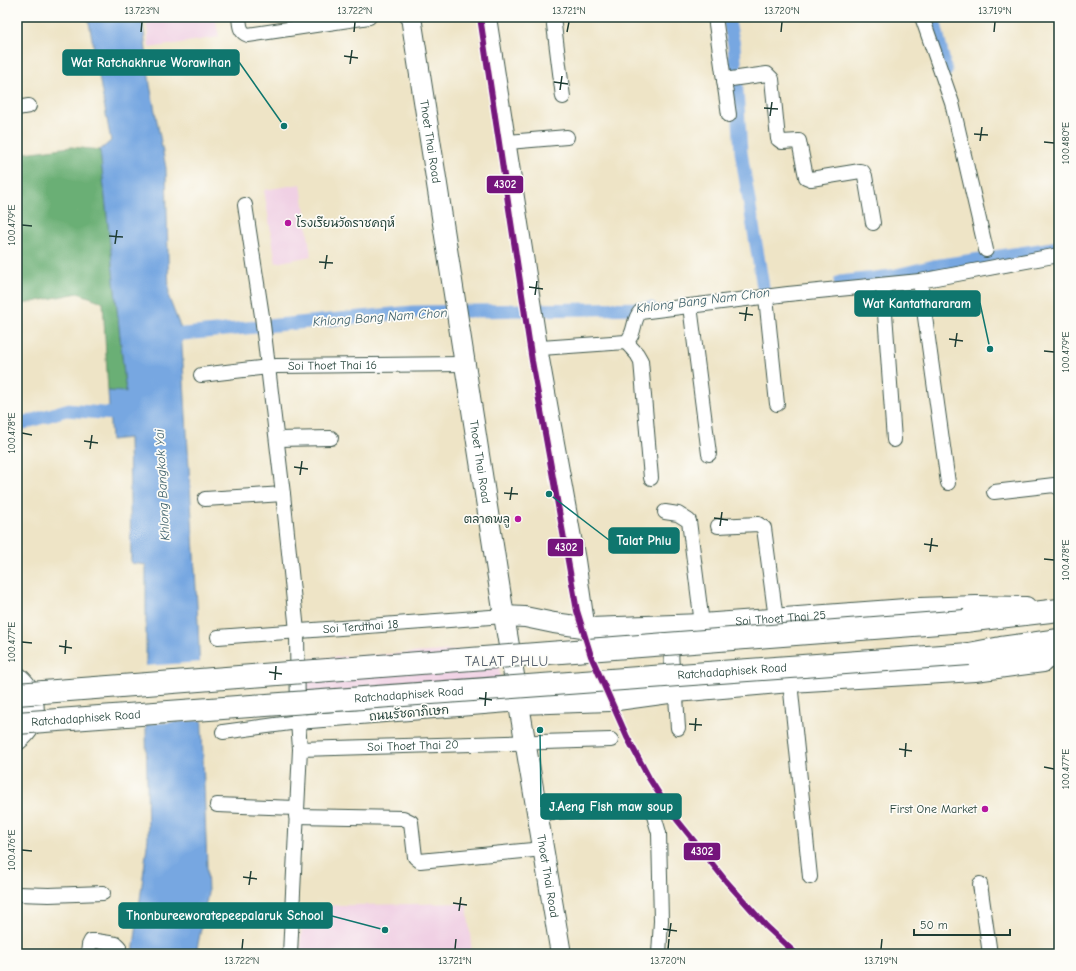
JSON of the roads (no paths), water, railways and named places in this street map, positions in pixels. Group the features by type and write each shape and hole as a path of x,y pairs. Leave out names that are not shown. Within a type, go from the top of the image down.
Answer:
{"main road":[{"name":"Thoet Thai Road","path":"410,17 504,616 561,954"},
{"name":"Soi Thoet Thai 25","path":"504,616 525,616 554,623 590,628 702,624 962,606 1059,609"},
{"path":"17,694 965,621 1059,609"},
{"path":"965,621 1026,625 1059,624"},
{"name":"Ratchadaphisek Road","path":"17,723 969,654 1059,640"},
{"name":"Ratchadaphisek Road","path":"969,654 1059,658"},
{"path":"520,704 610,701 676,692 790,682 975,671 1059,658"},
{"path":"17,678 27,687 31,695 33,709 31,722 27,730 17,739"}],"street":[{"path":"239,17 241,30 244,34 248,35 362,17"},
{"path":"489,17 536,319 578,560 587,623 590,628"},
{"path":"553,17 563,97"},
{"path":"715,17 733,79 730,115"},
{"path":"922,17 952,103 986,250"},
{"path":"733,79 767,74 772,79 778,140 782,142 799,141 806,177 811,179 860,171 863,172 873,223"},
{"path":"508,142 567,137"},
{"path":"245,205 262,316 277,439 297,631 298,722 300,749 290,954"},
{"path":"541,348 626,342 630,339 633,332 634,321 640,312 920,281 1059,255"},
{"path":"920,281 948,483"},
{"path":"883,285 894,440"},
{"path":"766,297 777,404"},
{"path":"690,306 709,454"},
{"path":"626,342 641,361 651,478"},
{"name":"Soi Thoet Thai 16","path":"202,375 268,366 464,364"},
{"path":"277,439 331,438"},
{"path":"994,492 1054,485 1059,488"},
{"path":"205,499 283,494"},
{"path":"664,512 678,514 689,521 702,624"},
{"path":"718,526 758,524 764,528 776,619"},
{"name":"Soi Terdthai 18","path":"218,637 504,616"},
{"path":"678,625 673,638 671,651 671,667 676,692 678,728"},
{"path":"790,682 810,877"},
{"name":"ถนนรัชดาภิเษก","path":"223,732 298,722 520,704"},
{"name":"Soi Thoet Thai 20","path":"300,749 611,740"},
{"path":"217,805 296,812 403,818 411,822 415,857 420,861 543,849"},
{"path":"537,813 634,807 647,807 652,809 659,833 661,921 659,954"},
{"path":"980,884 990,954"},
{"path":"17,894 49,895 103,893"},
{"path":"88,954 89,945 91,942 96,941 116,944 119,946 118,954"}],"water":[{"name":"Khlong Bangkok Yai","path":"88,17 142,17 150,85 166,168 169,298 181,329 198,622 208,893 196,954 133,954 148,838 146,729 146,565 131,563 129,438 111,440 108,391 126,392 100,150 111,141"}],"waterway":[{"path":"728,17 734,45 741,152 764,293"},
{"path":"932,17 935,23 946,71"},
{"name":"Khlong Bang Nam Chon","path":"840,282 892,276 934,266 1059,247"},
{"name":"Khlong Bang Nam Chon","path":"163,336 413,312 651,308"},
{"path":"17,425 66,410 126,415"}],"place":[{"name":"Wat Ratchakhrue Worawihan","path":"284,126"},
{"name":"โรงเรียนวัดราชคฤห์","path":"288,223"},
{"name":"Wat Kantathararam","path":"990,349"},
{"name":"Talat Phlu","path":"549,494"},
{"name":"ตลาดพลู","path":"518,519"},
{"name":"J.Aeng Fish maw soup","path":"540,730"},
{"name":"First One Market","path":"985,809"},
{"name":"Thonbureeworatepeepalaruk School","path":"385,930"}],"district":[{"name":"TALAT PHLU","path":"507,661"}]}
